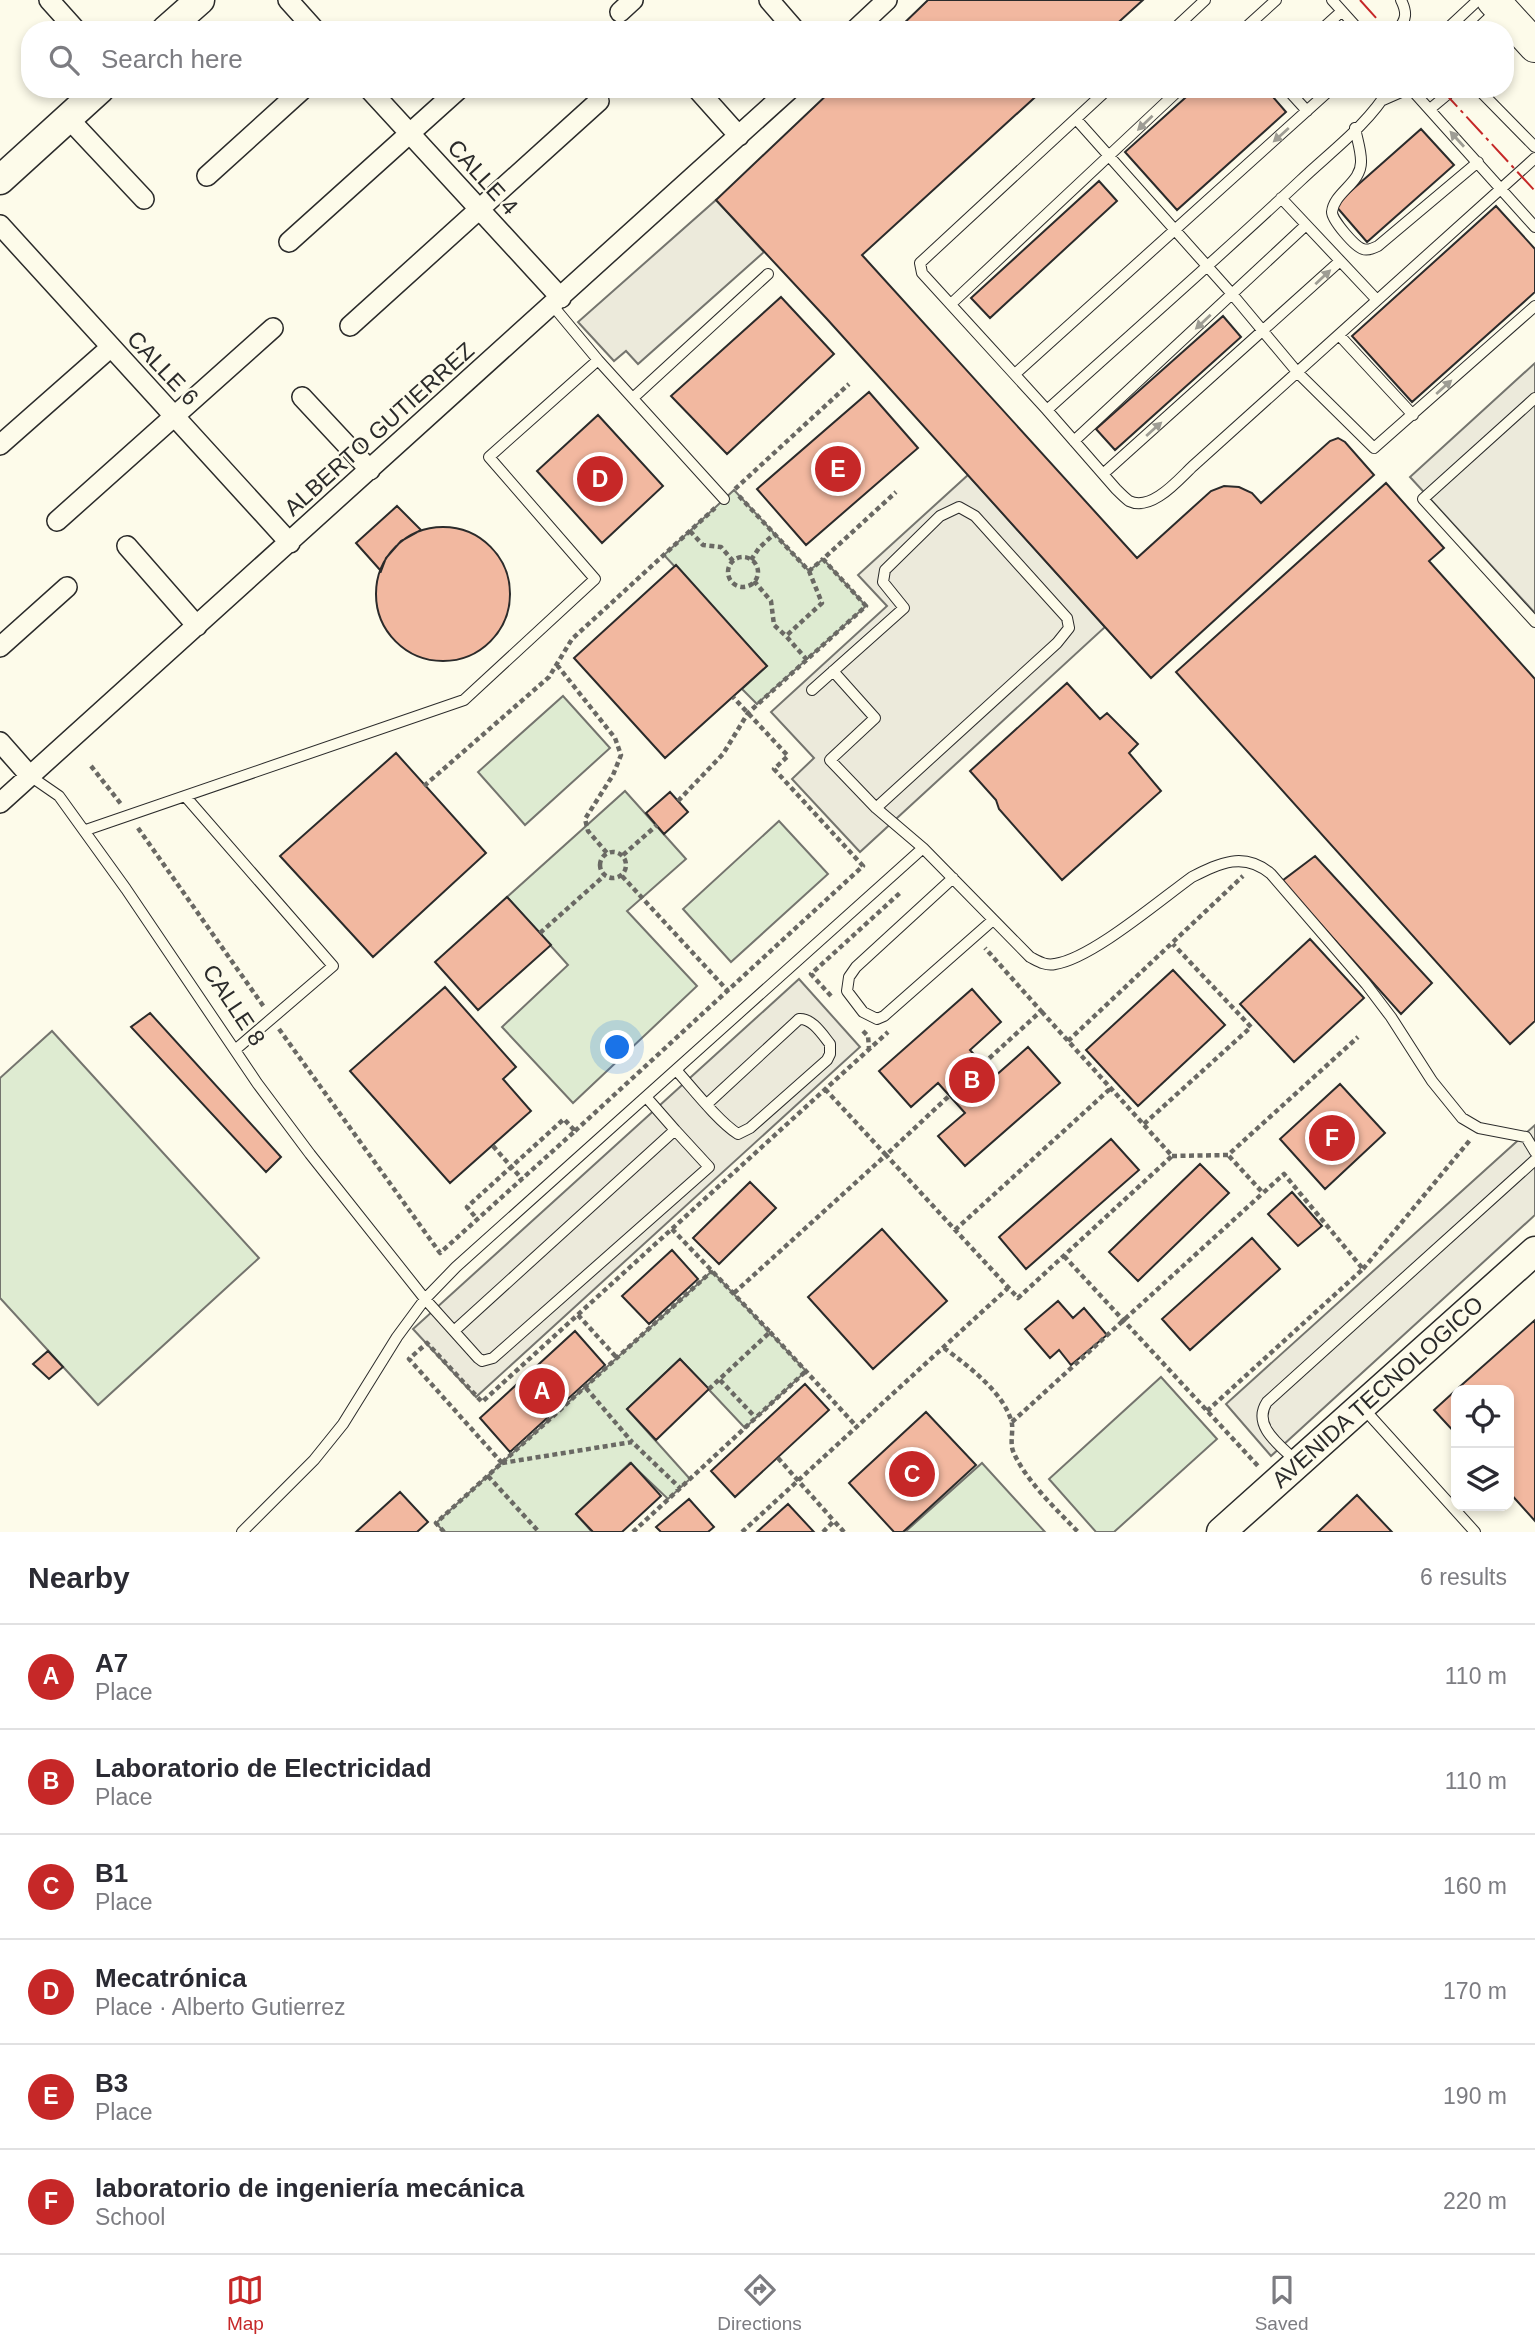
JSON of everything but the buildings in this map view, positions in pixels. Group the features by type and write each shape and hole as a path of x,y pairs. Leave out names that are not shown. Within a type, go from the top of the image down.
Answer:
{"main road":[{"path":"1495,2 1512,21"},
{"path":"1514,23 1535,46"}],"street":[{"path":"49,0 68,21"},
{"path":"176,21 200,0"},
{"path":"288,0 307,21"},
{"path":"768,0 787,21"},
{"path":"865,21 887,0"},
{"path":"0,180 90,98"},
{"path":"207,176 293,98"},
{"name":"CALLE 4","path":"377,98 480,210 557,302"},
{"path":"289,242 449,98"},
{"path":"705,98 739,136"},
{"name":"ALBERTO GUTIERREZ","path":"0,803 780,98"},
{"path":"350,326 599,101"},
{"path":"68,118 144,199"},
{"name":"CALLE 6","path":"0,225 290,543"},
{"path":"57,522 273,328"},
{"path":"0,445 111,347"},
{"path":"302,397 370,470"},
{"path":"127,546 197,626"},
{"path":"0,648 67,587"},
{"name":"CALLE 8","path":"0,742 30,776"},
{"name":"AVENIDA TECNOLOGICO","path":"1221,1532 1535,1251"}],"lane":[{"path":"1183,21 1205,0"},
{"path":"1253,21 1276,0"},
{"path":"1332,0 1351,21"},
{"path":"1401,0 1406,10 1403,21"},
{"path":"1462,21 1495,2"},
{"path":"1482,21 1495,2"},
{"path":"1331,21 1342,11"},
{"path":"1098,98 920,263 922,273 1103,474 1129,500 1140,503 1163,493 1194,467 1535,158"},
{"path":"951,304 1171,98"},
{"path":"1295,98 1307,111"},
{"path":"1014,374 1321,98"},
{"path":"1047,410 1387,98"},
{"path":"1419,98 1502,187 1535,227"},
{"path":"1430,109 1443,98"},
{"path":"1487,98 1535,147"},
{"path":"1076,118 1298,373 1374,448 1535,306"},
{"path":"1355,128 1362,162 1359,172 1332,211 1333,218 1362,249 1378,246 1478,162"},
{"path":"1281,198 1377,300"},
{"path":"1074,441 1306,225"},
{"path":"1103,474 1340,261"},
{"path":"632,398 768,274"},
{"path":"557,302 598,360 724,499"},
{"path":"1339,335 1413,415"},
{"path":"86,830 464,700 595,579 489,457 598,360"},
{"path":"1535,398 1423,499 1535,622"},
{"path":"812,690 904,608 883,582 885,570 940,516 959,507 975,516 1058,606 1069,623 1064,635 1049,652 876,808"},
{"path":"833,671 875,718 830,760 876,808 923,848 1030,957 1044,965 1056,964 1095,946 1192,877 1209,868 1239,860 1256,863 1271,874 1366,984 1432,1081 1462,1118 1479,1128 1526,1137 1535,1152"},
{"name":"CALLE 8","path":"30,776 59,796 86,830 235,1051 310,1154 425,1299 482,1361 493,1358 709,1167 675,1130"},
{"path":"185,796 332,966 235,1051"},
{"path":"243,1532 314,1460 344,1424 397,1336 425,1299 456,1267 923,848"},
{"path":"953,878 871,953 849,977 848,991 863,1012 877,1019 884,1016 993,920"},
{"path":"677,1071 707,1104 733,1130 743,1133 827,1060 830,1044 810,1022 799,1019 707,1104"},
{"path":"454,1331 675,1130 647,1098"},
{"path":"1297,1463 1263,1425 1262,1408 1266,1402 1535,1160"},
{"path":"1362,1406 1475,1532"}],"path":[{"path":"786,636 822,603 809,571 734,490 849,384"},
{"path":"809,571 896,492"},
{"path":"424,786 549,677 572,639 724,499"},
{"path":"690,531 703,545 721,547 733,561"},
{"path":"751,560 774,534"},
{"path":"742,557 751,560 757,568 754,582 741,586 732,582 729,569 733,561 742,557"},
{"path":"678,801 723,754 748,713 866,606 823,559"},
{"path":"754,582 771,601 774,625 807,660"},
{"path":"556,665 615,738 621,755 613,775 585,819 588,831 607,853"},
{"path":"273,1020 440,1253 863,866 774,769 788,756 733,696"},
{"path":"91,766 122,806"},
{"path":"623,855 657,825"},
{"path":"138,828 265,1009"},
{"path":"616,851 623,855 626,868 622,876 613,878 605,875 600,864 607,853 616,851"},
{"path":"1068,1041 1256,863"},
{"path":"540,933 605,875"},
{"path":"622,876 728,991"},
{"path":"1144,1124 1251,1027 1173,944"},
{"path":"983,945 1172,1156"},
{"path":"983,1064 1041,1011"},
{"path":"825,1089 1017,1298 1172,1156 1228,1155 1358,1037"},
{"path":"955,1230 1111,1088"},
{"path":"734,1293 950,1095"},
{"path":"477,1219 467,1207 564,1119 575,1132"},
{"path":"1207,1411 1363,1269 1479,1128"},
{"path":"493,1146 537,1195"},
{"path":"1228,1155 1264,1193"},
{"path":"1012,1422 1284,1174 1363,1269"},
{"path":"672,1229 857,1427"},
{"path":"1064,1256 1275,1483"},
{"path":"444,1532 436,1523 712,1270"},
{"path":"742,1532 1008,1288"},
{"path":"578,1315 617,1357"},
{"path":"709,1389 770,1332"},
{"path":"427,1343 409,1359 502,1463"},
{"path":"944,1348 972,1368 996,1394 1012,1422 1013,1450 1037,1489 1078,1532"},
{"path":"633,1532 806,1371"},
{"path":"720,1380 756,1418"},
{"path":"586,1388 632,1441 680,1488"},
{"path":"502,1463 632,1441"},
{"path":"778,1458 844,1532"},
{"path":"488,1476 540,1532"},
{"path":"823,1532 834,1521"}],"green space":[{"path":"734,490 809,571 823,559 866,606 757,704 742,689 767,666 664,555"},
{"path":"563,696 610,748 525,825 478,772"},
{"path":"625,791 686,859 627,911 697,986 573,1103 502,1027 568,965 507,897"},
{"path":"779,821 828,874 731,962 683,909"},
{"path":"52,1031 259,1258 98,1405 0,1298 0,1078"},
{"path":"712,1271 806,1371 745,1428 680,1359 627,1409 690,1479 668,1499 630,1463 576,1514 592,1532 444,1532 436,1523"},
{"path":"1161,1377 1217,1439 1114,1532 1096,1532 1049,1479"},
{"path":"982,1463 1045,1532 905,1532"}],"shaded area":[{"path":"716,200 764,252 638,364 626,351 614,361 578,322"},
{"path":"1535,363 1535,613 1410,477"},
{"path":"968,475 1105,627 860,852 792,779 814,758 771,712 887,606 858,575"},
{"path":"799,979 860,1047 476,1397 413,1329"},
{"path":"1535,1125 1535,1215 1271,1456 1226,1404"}],"power":[{"path":"1360,0 1379,21"},
{"path":"1449,98 1535,191"}],"place":[{"name":"B3","path":"838,469"},
{"name":"Mecatrónica","path":"600,479"},
{"name":"Laboratorio de Electricidad","path":"972,1080"},
{"name":"laboratorio de ingeniería mecánica","path":"1332,1138"},
{"name":"A7","path":"542,1391"},
{"name":"B1","path":"912,1474"}]}
